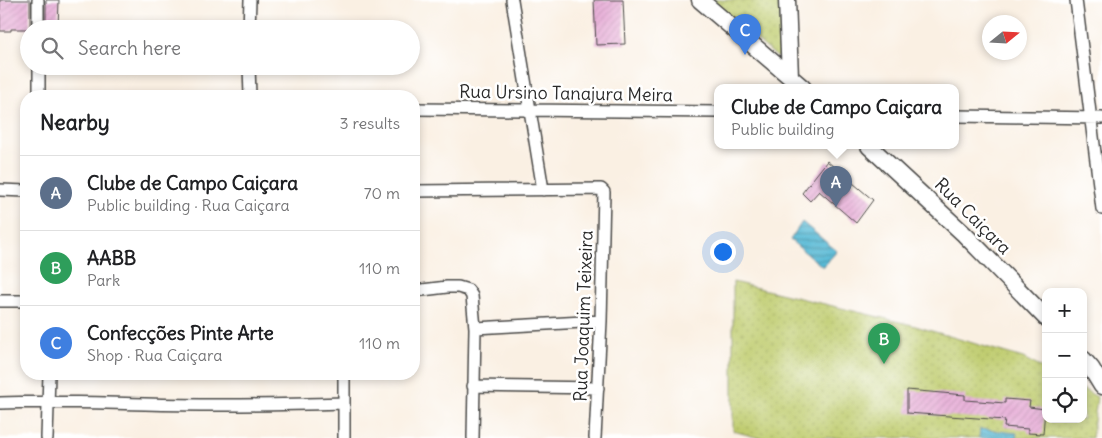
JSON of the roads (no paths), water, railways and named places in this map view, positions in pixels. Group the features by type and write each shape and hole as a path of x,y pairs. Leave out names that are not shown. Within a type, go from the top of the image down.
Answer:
{"street":[{"path":"38,0 38,20"},
{"path":"249,20 250,0"},
{"path":"420,191 544,190 512,0"},
{"path":"700,0 798,84"},
{"path":"786,0 790,77"},
{"path":"1076,0 1097,118 1102,209"},
{"path":"39,75 39,90"},
{"path":"249,75 250,90"},
{"name":"Rua Ursino Tanajura Meira","path":"420,109 714,112"},
{"path":"959,116 1097,118"},
{"name":"Rua Caiçara","path":"872,149 964,234 1042,314"},
{"name":"Rua Joaquim Teixeira","path":"544,190 602,189 605,196 596,438"},
{"path":"0,190 20,191"},
{"path":"420,290 447,287 464,288 472,296 475,328 473,438"},
{"path":"0,301 20,301"},
{"path":"475,328 601,321"},
{"path":"1092,363 1102,386"},
{"path":"47,438 48,380"},
{"path":"344,380 344,438"},
{"path":"473,386 598,388"},
{"path":"0,402 48,401 260,405 344,403"}],"water":[{"path":"802,222 837,251 823,267 790,240"},
{"path":"980,429 1017,433 1016,438 979,438"}],"place":[{"name":"Confecções Pinte Arte","path":"745,55"},
{"name":"Clube de Campo Caiçara","path":"836,207"},
{"name":"AABB","path":"884,364"}]}
